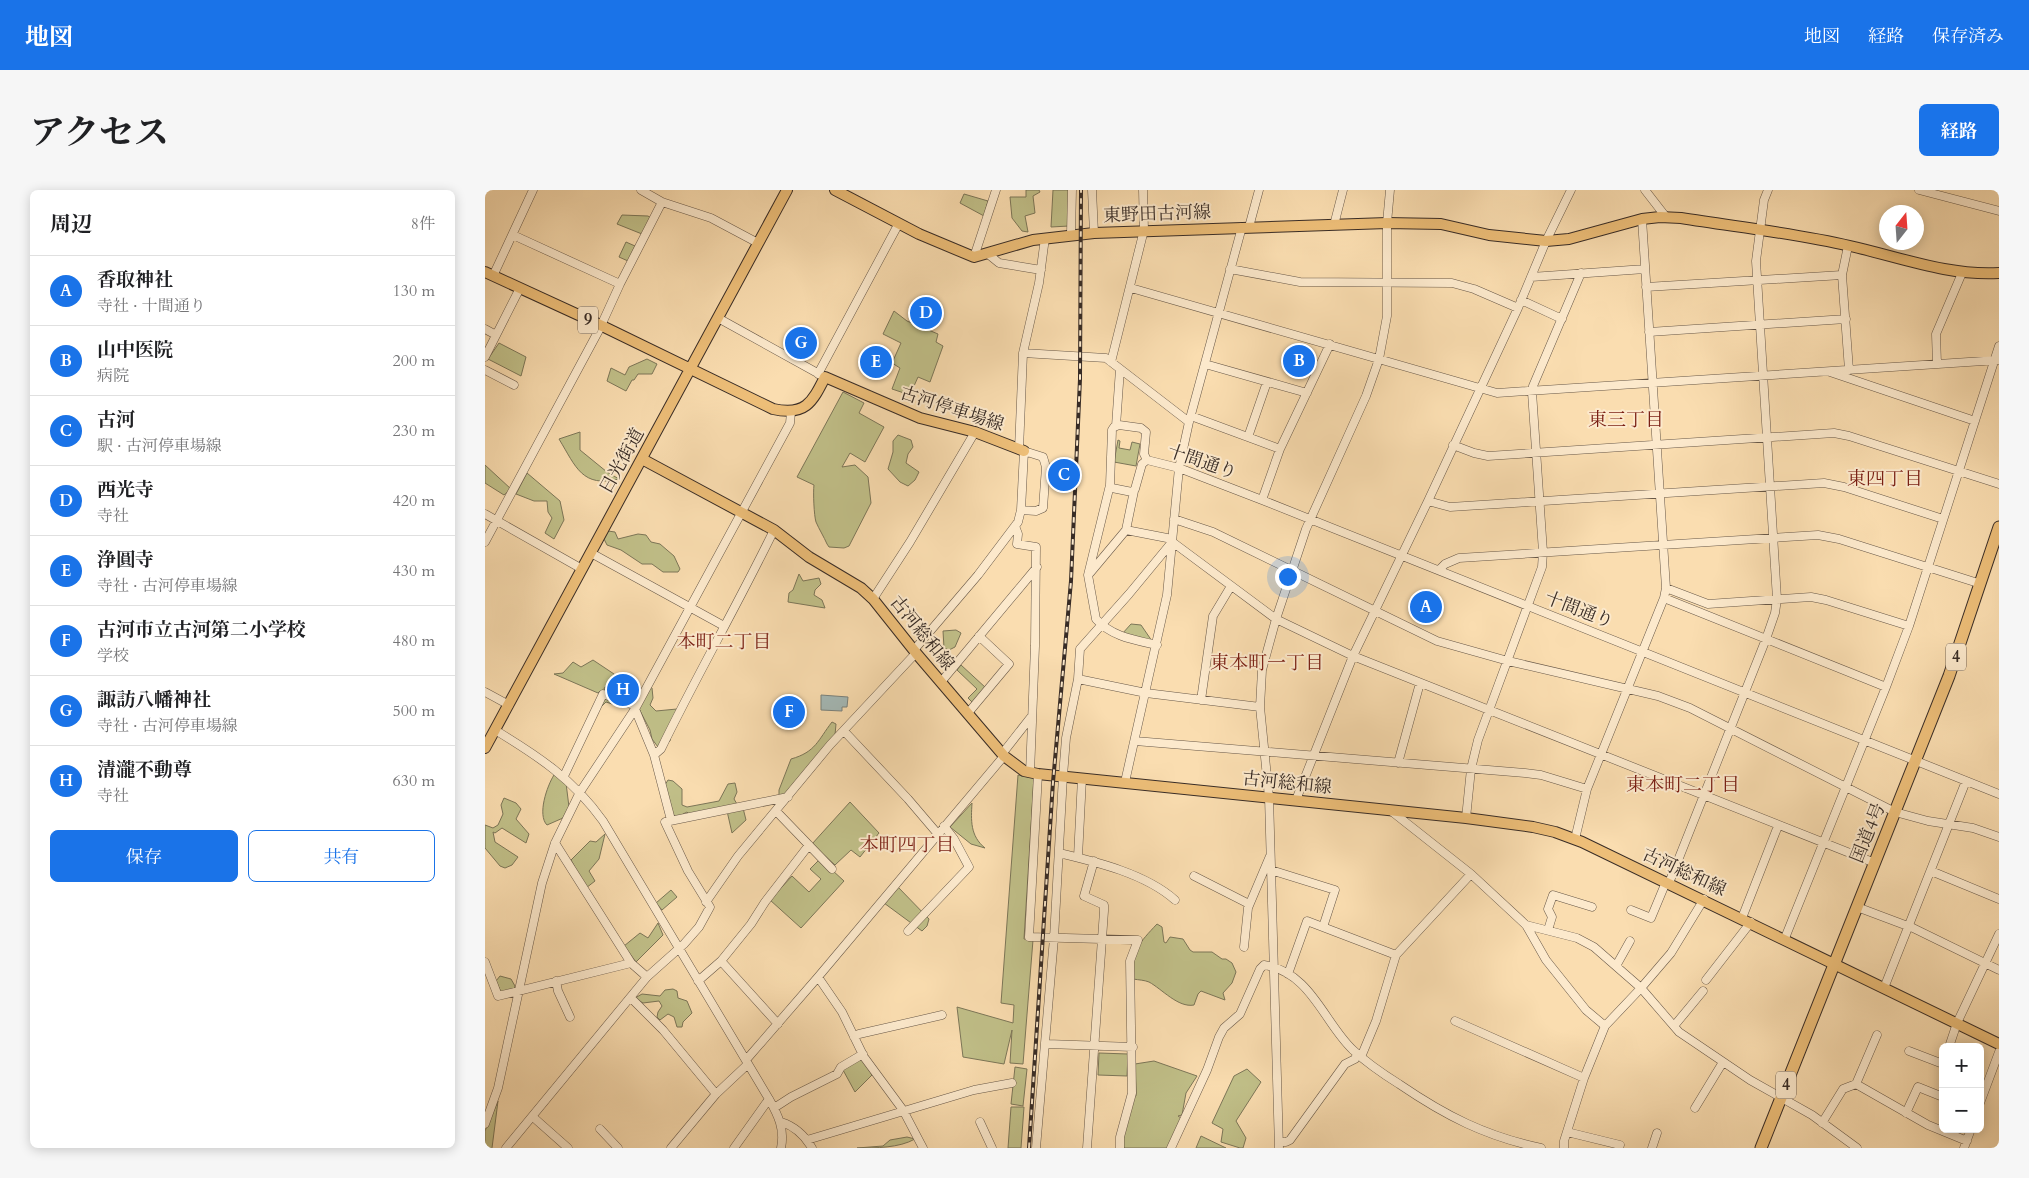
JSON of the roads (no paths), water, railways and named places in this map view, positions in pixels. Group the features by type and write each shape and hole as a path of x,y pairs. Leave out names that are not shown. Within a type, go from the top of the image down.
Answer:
{"highway":[{"name":"国道4号","path":"1761,1148 1949,676 1999,527"}],"main road":[{"name":"日光街道","path":"485,748 787,190"},
{"path":"835,190 899,223 974,257"},
{"name":"東野田古河線","path":"974,257 1016,244 1071,234 1387,223 1441,224 1489,234 1546,241 1569,239 1642,219 1666,217 1760,230 1848,246 1944,270 1962,273 1999,273"},
{"name":"9","path":"489,274 691,369"},
{"path":"691,369 764,406 791,412 808,405 817,394 822,375"},
{"name":"古河停車場線","path":"822,375 920,418 975,432 1021,450"},
{"name":"古河総和線","path":"642,459 774,530 809,556 861,588 873,599 915,652 1003,755 1017,767 1034,773 1466,818 1533,827 1575,839 1668,882 1999,1044"}],"street":[{"path":"489,274 513,234 533,190"},
{"path":"641,190 662,202 711,218 758,244"},
{"path":"974,257 996,190"},
{"path":"1071,234 1072,190"},
{"path":"1092,190 1093,233"},
{"path":"1111,362 1145,230 1143,190"},
{"path":"1125,782 1167,595 1179,468 1190,419 1230,269 1259,190"},
{"path":"1334,225 1343,190"},
{"path":"1390,190 1387,223 1388,283 1385,332 1379,359 1366,396 1310,519 1276,619 1262,670 1260,708 1269,797 1279,1145 1290,1140 1345,1064 1359,1055 1376,1021 1396,954 1471,874"},
{"path":"1296,800 1353,656 1428,501 1571,190"},
{"path":"1645,190 1666,217"},
{"path":"1631,910 1651,918 1668,882 1703,796 1775,613 1777,599 1756,261 1764,200 1768,190"},
{"path":"1919,190 1999,211"},
{"path":"485,542 601,326 662,202"},
{"path":"1575,839 1587,790 1664,598 1666,588 1642,219"},
{"path":"718,318 822,375 899,223"},
{"path":"513,234 620,284"},
{"path":"706,902 775,811 915,652 978,575 1021,516 1023,353 1041,270 1045,238"},
{"path":"1848,246 1842,275 1849,370"},
{"path":"988,254 999,263 1041,270"},
{"path":"1230,269 1300,282 1452,282 1562,319"},
{"path":"1531,277 1645,269"},
{"path":"1466,818 1471,768 1478,740 1542,567 1543,552 1533,386 1581,273"},
{"path":"1937,364 1936,334 1962,273"},
{"path":"1647,287 1842,275"},
{"path":"485,357 520,288"},
{"path":"1131,288 1497,393 1997,360"},
{"path":"1649,332 1846,319"},
{"path":"485,329 496,335"},
{"path":"1262,500 1280,449 1330,344"},
{"path":"1785,938 1909,626 1958,471 1997,360 1999,346"},
{"path":"1023,353 1106,358 1190,419 1280,449"},
{"path":"1205,364 1307,393"},
{"path":"1120,369 1116,426 1112,430 1110,485 1088,574 1096,619 1101,625 1119,636 1157,645"},
{"path":"485,370 513,385"},
{"path":"1828,371 1975,421"},
{"path":"1248,438 1267,382"},
{"path":"485,1124 498,1088 542,883 555,843 580,792 635,708 743,512 790,423 791,412"},
{"path":"1088,574 1126,530 1133,491 1142,464 1147,460 1144,457 1147,434 1145,430 1116,426"},
{"path":"873,599 905,550 975,432"},
{"path":"1453,445 1488,456 1767,437 1841,434 1999,484"},
{"path":"1021,450 1043,457 1046,463 1043,508 1036,511 1021,510"},
{"name":"十間通り","path":"1147,460 1179,468 1262,500 1999,794"},
{"path":"1428,501 1450,507 1824,483 1834,484 1943,519"},
{"path":"1110,485 1112,488 1133,491"},
{"path":"485,514 582,569"},
{"path":"1174,519 1205,529 1437,642 1628,689 1673,702 1730,728 1895,812 1928,821 1973,828 1999,837"},
{"path":"1015,526 1017,544 1036,547 1037,567 1029,937 1138,940 1130,961 1133,1047 1132,1092 1120,1138 1120,1148"},
{"path":"654,755 661,749 724,626 742,596 774,530"},
{"path":"1126,530 1167,538 1276,619 1353,656 1875,864"},
{"path":"1439,570 1445,564 1459,558 1817,535 1839,539 1981,584"},
{"path":"1036,1148 1047,1044 1063,776 1067,738 1078,678 1080,649 1172,542"},
{"path":"591,553 724,626"},
{"path":"941,682 1037,567"},
{"path":"1201,700 1213,616 1231,586"},
{"path":"1666,588 1708,604 1811,597 1909,626"},
{"path":"1664,598 1886,687"},
{"path":"968,714 1009,664 979,636"},
{"path":"1078,678 1146,693 1260,708"},
{"path":"1398,763 1420,683"},
{"path":"485,692 509,705"},
{"path":"564,776 603,694 635,708 654,755 671,820"},
{"path":"671,1148 716,1094 747,1062 1003,755 1033,716"},
{"path":"495,730 564,776 580,792 603,821 774,1108 781,1122 783,1132 781,1148"},
{"path":"844,731 937,833"},
{"path":"1135,741 1541,775 1587,790"},
{"path":"1078,857 1082,778"},
{"path":"1884,988 1966,781"},
{"path":"507,1148 647,977 699,927 710,907 677,849 665,822 788,797"},
{"path":"1390,810 1471,874 1526,925 1546,960 1586,1010 1605,1026"},
{"path":"775,811 832,868"},
{"path":"908,931 969,867 954,839 944,826"},
{"path":"1707,980 1746,920 1778,826"},
{"path":"555,843 631,963 647,977"},
{"path":"698,981 721,961 751,924 765,902 809,845"},
{"path":"1059,853 1094,861 1152,884 1175,900"},
{"path":"1244,947 1246,915 1249,904 1271,854"},
{"path":"1087,1148 1104,905 1084,896 1094,861"},
{"path":"1271,870 1335,890 1323,927"},
{"path":"1931,871 1999,898"},
{"path":"1194,876 1249,904"},
{"path":"1548,930 1552,917 1548,908 1553,895 1592,907"},
{"path":"1564,1148 1567,1132 1584,1078 1605,1026 1671,953 1704,900"},
{"path":"1857,907 1909,926 1999,970"},
{"path":"1288,974 1307,921 1396,954"},
{"path":"1526,925 1577,938 1594,947 1641,988 1679,1032 1723,1062 1812,1115 1857,1148"},
{"path":"1950,1043 1957,1023 1999,934"},
{"path":"1616,966 1630,941"},
{"path":"721,961 778,1024"},
{"path":"485,962 498,996 631,963"},
{"path":"1171,1148 1224,1028 1240,1014 1260,969 1264,965 1288,974 1312,995 1343,1038 1359,1055 1409,1091 1465,1124 1483,1132 1541,1148"},
{"path":"818,977 842,1012 863,1054 903,1110 923,1148"},
{"path":"556,981 558,991 570,1017"},
{"path":"1674,1026 1703,991"},
{"path":"631,998 663,1030 716,1094"},
{"path":"855,1038 859,1034 943,1015"},
{"path":"1455,1021 1584,1078"},
{"path":"1822,1123 1843,1089 1855,1084 1877,1035"},
{"path":"1047,1044 1133,1047"},
{"path":"1909,1051 1939,1062"},
{"path":"1984,1092 1999,1052"},
{"path":"774,1108 791,1097 837,1074 841,1067 863,1054"},
{"path":"1695,1108 1723,1062"},
{"path":"807,1140 974,1090 1012,1083"},
{"path":"1855,1084 1906,1113 1939,1126"},
{"path":"1906,1113 1918,1087 1939,1095"},
{"path":"734,1148 769,1099"},
{"path":"533,1117 568,1148"},
{"path":"781,1122 787,1124 807,1140 812,1148"},
{"path":"980,1122 992,1148"},
{"path":"600,1129 619,1148"},
{"path":"1567,1132 1620,1145"},
{"path":"1652,1148 1657,1133"},
{"path":"1949,1133 1965,1144"}],"railway":[{"path":"1029,1148 1053,782 1071,581 1080,379 1081,190"}],"place":[{"name":"西光寺","path":"926,313"},
{"name":"諏訪八幡神社","path":"801,343"},
{"name":"山中医院","path":"1299,361"},
{"name":"浄圓寺","path":"876,362"},
{"name":"古河","path":"1064,475"},
{"name":"香取神社","path":"1426,607"},
{"name":"清瀧不動尊","path":"623,690"},
{"name":"古河市立古河第二小学校","path":"789,712"}],"district":[{"name":"東三丁目","path":"1626,420"},
{"name":"東四丁目","path":"1885,479"},
{"name":"本町二丁目","path":"724,642"},
{"name":"東本町一丁目","path":"1267,663"},
{"name":"東本町二丁目","path":"1683,785"},
{"name":"本町四丁目","path":"907,845"}]}
